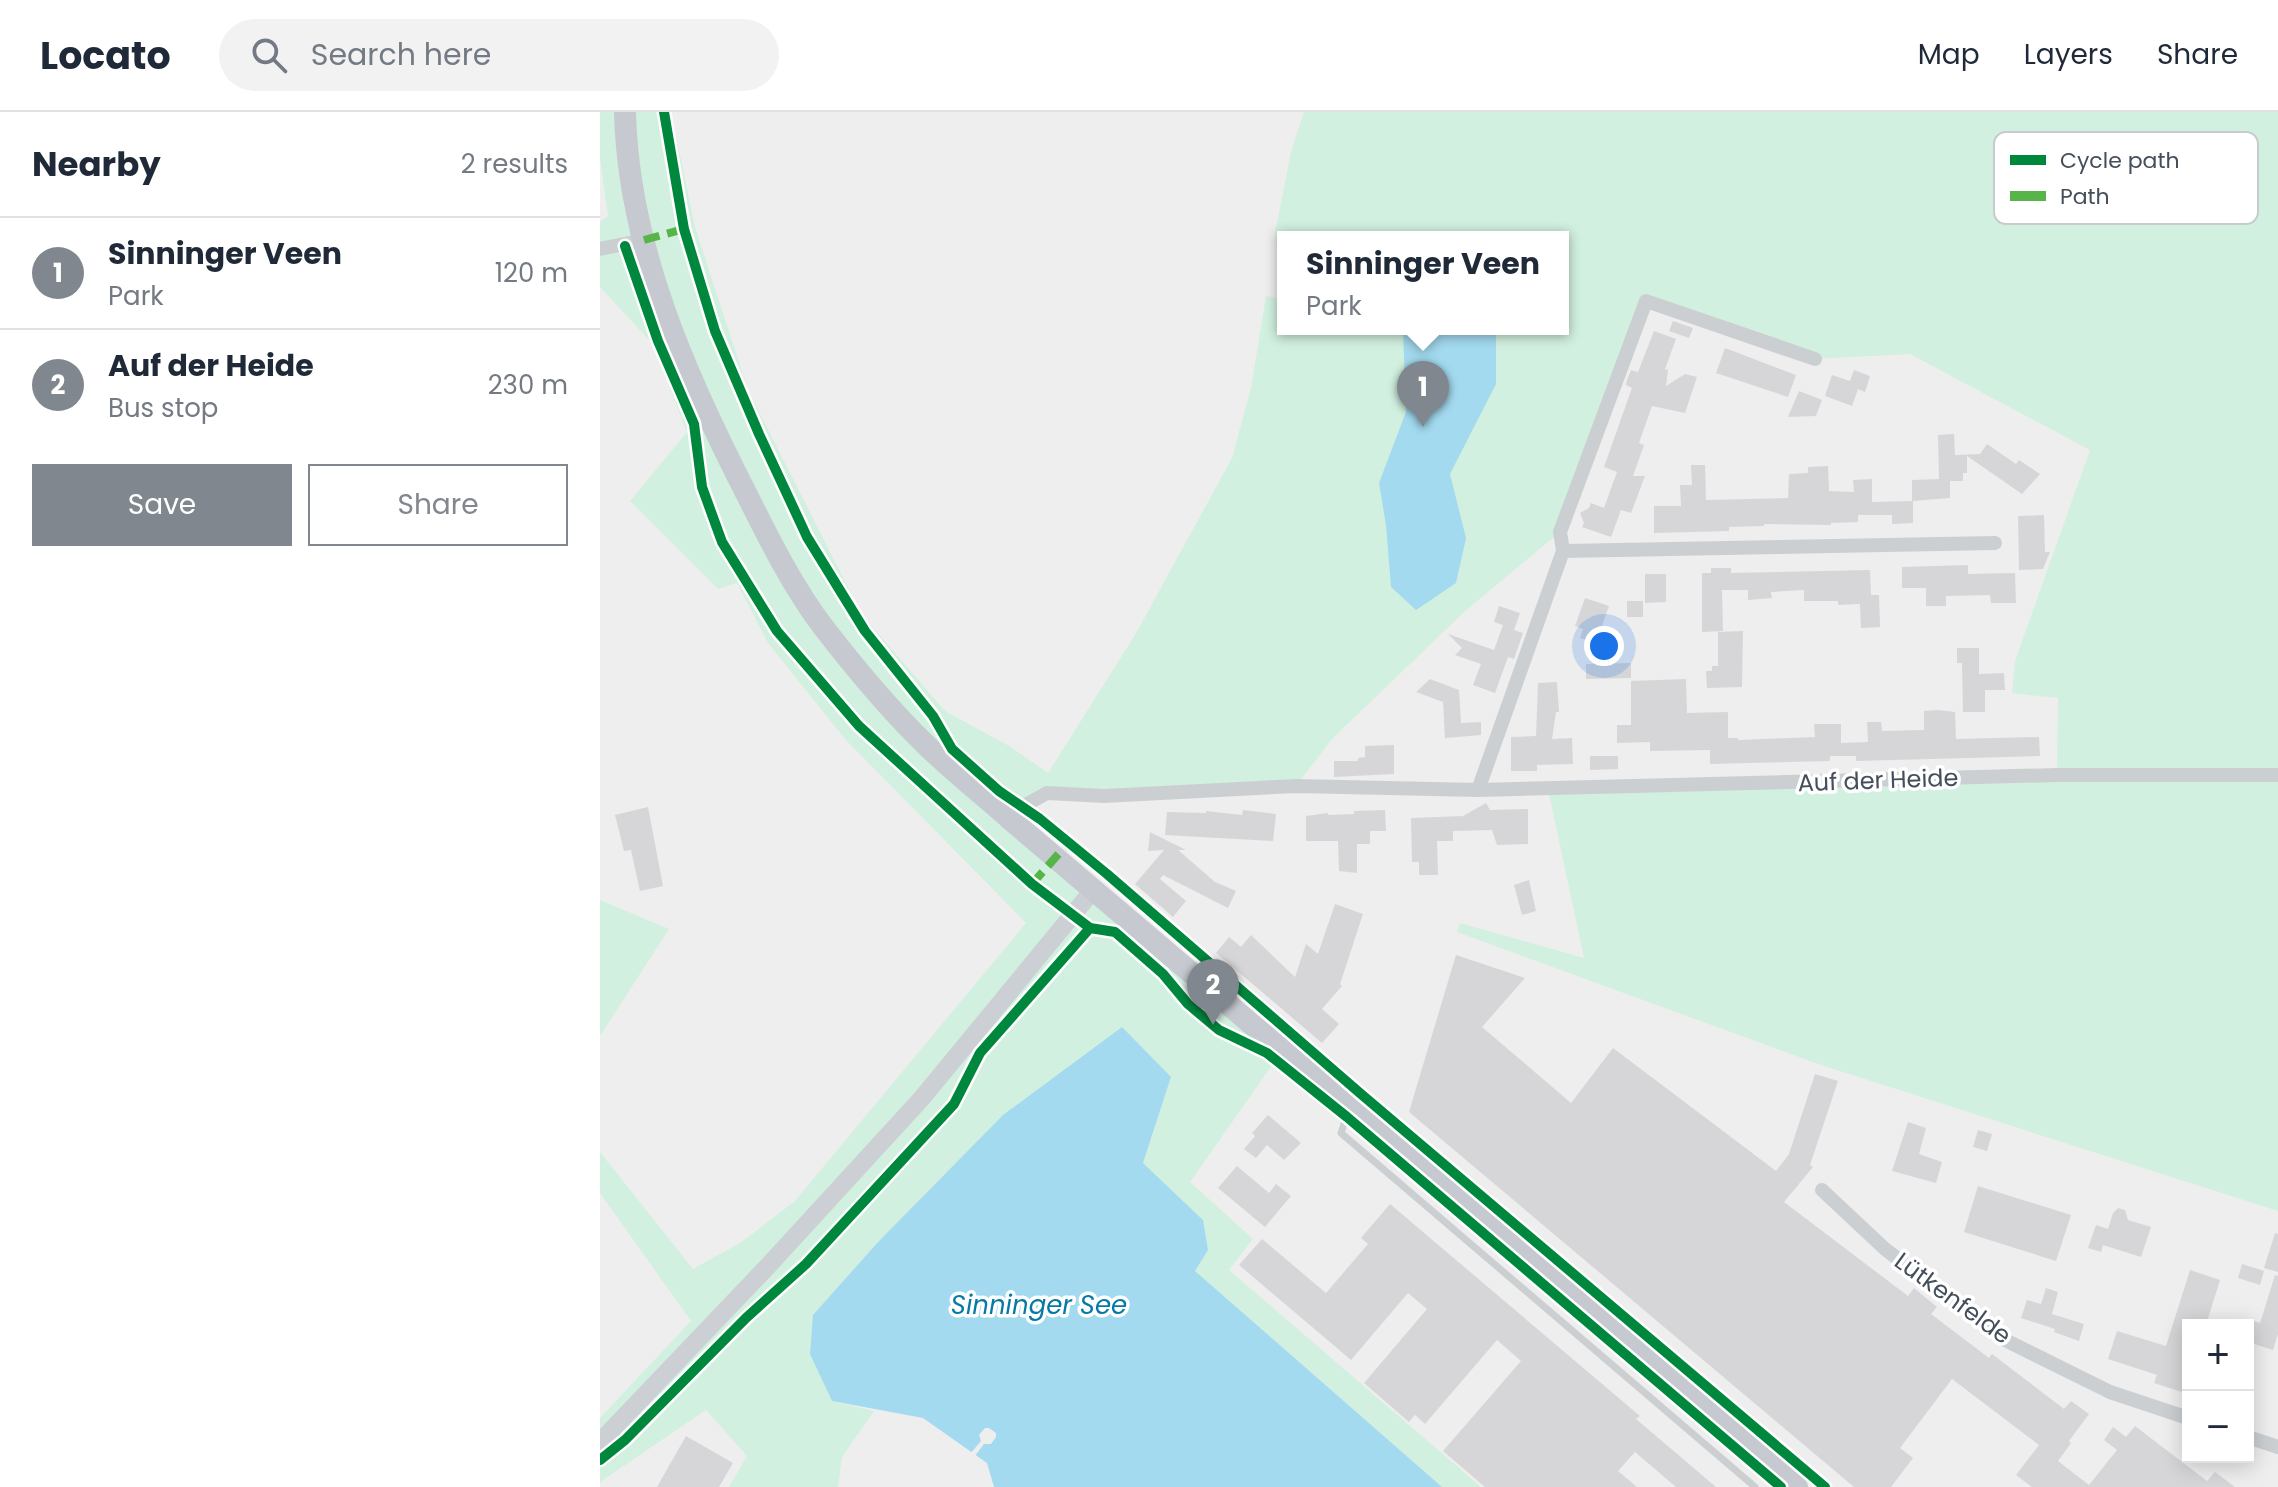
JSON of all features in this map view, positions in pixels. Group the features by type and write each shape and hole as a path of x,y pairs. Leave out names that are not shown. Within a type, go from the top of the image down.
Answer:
{"main road":[{"path":"625,112 626,144 644,240 673,334 708,419 772,545 822,625 883,700 924,743 1011,820 1797,1487"},
{"path":"600,1442 922,1098 1094,889"}],"street":[{"path":"600,249 644,240"},
{"path":"1478,790 1563,551 1560,532 1646,301 1815,359"},
{"path":"1563,551 1995,543"},
{"name":"Auf der Heide","path":"1011,820 1022,807 1047,793 1104,796 1296,786 1478,790 2057,775 2278,775"},
{"name":"Lütkenfelde","path":"1822,1190 1885,1249 2003,1339 2110,1392 2182,1416"},
{"path":"2254,1439 2278,1447"}],"lane":[{"path":"1350,1106 1341,1133 1755,1487"}],"green space":[{"path":"600,112 671,112 695,227 748,390 862,615 945,711 1011,747 1048,773 1135,635 1232,458 1251,388 1266,296 1277,298 1277,335 1569,335 1569,231 1277,231 1277,250 1275,233 1291,152 1304,112 2278,112 2278,1211 1818,1064 1457,932 1460,923 1584,958 1548,789 2057,774 2058,698 2012,693 2015,661 2090,450 1910,354 1815,359 1646,301 1560,532 1464,612 1332,739 1296,786 1047,793 1011,819 1282,1051 1190,1182 1253,1239 1229,1270 1481,1487 1442,1487 1195,1271 1203,1220 1143,1163 1171,1077 1003,1115 879,1241 813,1315 832,1401 874,1411 842,1457 838,1487 729,1487 747,1456 706,1410 600,1482 600,1418 691,1321 600,1193 600,1152 693,1269 740,1243 795,1201 1026,923 845,739 768,643 737,583 718,589 630,501 687,432 652,343 600,287 600,222 608,216 600,159"},
{"path":"600,900 669,929 600,1036"}],"water":[{"path":"1403,335 1496,335 1496,384 1450,474 1466,538 1456,583 1416,610 1391,587 1379,483 1406,412"},
{"name":"Sinninger See","path":"1122,1027 1171,1077 1143,1163 1203,1220 1208,1250 1195,1271 1442,1487 994,1487 987,1463 923,1418 832,1401 810,1354 813,1315 879,1241 1003,1115"}],"pier":[{"path":"985,1428 996,1433 996,1437 991,1444 984,1444 974,1457 970,1454 981,1441 979,1435"}],"building":[{"path":"1673,321 1693,328 1689,338 1669,331"},
{"path":"1654,331 1676,339 1665,369 1668,370 1666,386 1685,374 1697,377 1685,413 1652,406 1639,443 1644,445 1633,476 1645,476 1631,513 1621,510 1611,537 1582,527 1584,523 1580,513 1591,503 1604,508 1617,472 1604,467 1632,388 1626,385 1627,380 1631,370 1638,372"},
{"path":"1725,348 1796,375 1788,397 1716,373"},
{"path":"1854,370 1870,376 1865,392 1858,389 1852,406 1825,396 1832,375 1850,381"},
{"path":"1799,391 1822,400 1816,416 1788,417"},
{"path":"1954,434 1955,455 1980,454 1987,444 2016,464 2019,460 2040,474 2022,494 1967,456 1967,473 1963,473 1963,481 1950,481 1950,498 1913,501 1913,523 1892,524 1892,515 1858,515 1858,522 1831,525 1764,524 1729,527 1729,531 1654,533 1654,506 1681,506 1680,485 1692,485 1691,465 1705,465 1706,500 1788,498 1789,474 1808,473 1808,467 1828,466 1829,491 1854,492 1853,480 1872,479 1872,502 1912,501 1912,480 1939,479 1938,435"},
{"path":"2044,515 2045,552 2050,552 2043,569 2019,570 2018,516"},
{"path":"1968,565 1968,574 2015,573 2016,603 1991,603 1990,595 1946,596 1946,606 1926,606 1926,588 1902,588 1902,567"},
{"path":"1711,568 1731,568 1731,573 1870,570 1871,595 1879,595 1880,627 1861,628 1860,604 1804,601 1804,590 1771,592 1772,598 1748,600 1748,590 1722,590 1723,631 1702,632 1702,573 1711,573"},
{"path":"1645,574 1666,574 1666,602 1645,603"},
{"path":"1585,598 1609,606 1596,643 1580,638 1583,629 1575,626"},
{"path":"1627,601 1643,601 1643,617 1627,617"},
{"path":"1499,606 1520,613 1514,630 1523,633 1514,659 1508,657 1495,693 1473,685 1481,664 1455,655 1462,648 1448,634 1494,650 1503,625 1494,622"},
{"path":"1743,631 1742,687 1707,688 1706,671 1718,666 1718,632"},
{"path":"1957,648 1979,648 1979,674 2004,673 2005,690 1985,690 1985,712 1963,712 1962,663 1957,663"},
{"path":"1631,663 1631,678 1586,679 1586,664"},
{"path":"1430,679 1459,690 1461,723 1481,722 1481,735 1445,738 1443,702 1416,692"},
{"path":"1686,679 1687,713 1728,712 1728,738 1815,737 1814,724 1841,724 1841,743 1868,742 1867,722 1881,722 1882,731 1924,730 1924,711 1938,710 1955,712 1956,739 2039,737 2040,756 1856,761 1856,756 1830,756 1830,761 1710,764 1710,750 1650,751 1650,742 1617,743 1617,725 1631,725 1631,681"},
{"path":"1557,682 1559,712 1556,712 1552,739 1572,738 1573,764 1537,765 1537,771 1511,771 1511,737 1536,736 1538,683"},
{"path":"1394,745 1394,774 1334,777 1334,761 1358,761 1358,758 1365,757 1365,746"},
{"path":"1590,756 1618,756 1618,769 1590,770"},
{"path":"1486,803 1490,810 1528,809 1528,844 1497,845 1492,830 1453,831 1453,841 1437,841 1438,875 1419,875 1419,862 1412,862 1411,818 1463,816"},
{"path":"648,807 663,886 640,891 631,850 624,851 615,815"},
{"path":"1243,810 1276,814 1273,841 1165,835 1167,812 1206,811 1242,815"},
{"path":"1385,810 1386,831 1370,831 1370,844 1357,844 1357,873 1339,871 1338,841 1306,841 1306,816"},
{"path":"1150,832 1186,850 1178,850 1215,882 1236,891 1228,908 1163,875 1160,879 1186,901 1173,917 1135,884 1164,850 1148,851"},
{"path":"1529,880 1536,911 1522,915 1514,885"},
{"path":"1335,904 1363,914 1340,984 1342,986 1322,1009 1339,1024 1322,1043 1216,953 1229,937 1241,947 1251,935 1295,977 1306,944 1318,954"},
{"path":"1456,955 1525,978 1482,1027 1571,1103 1613,1048 1776,1171 1789,1154 1815,1074 1838,1081 1810,1165 1813,1167 1784,1202 1908,1296 1914,1288 1937,1307 1931,1314 1989,1358 1992,1354 2064,1409 2071,1401 2089,1414 2058,1461 2089,1485 2117,1450 2104,1440 2113,1427 2126,1437 2135,1426 2207,1481 2215,1472 2235,1487 2032,1487 2016,1475 2039,1445 1952,1379 1900,1448 1913,1458 1891,1487 1854,1487 1409,1112"},
{"path":"1268,1115 1301,1143 1284,1160 1267,1145 1256,1158 1244,1149 1255,1136 1252,1133"},
{"path":"1908,1122 1926,1128 1919,1154 1942,1162 1936,1183 1892,1171"},
{"path":"1978,1130 1992,1134 1987,1151 1973,1147"},
{"path":"1237,1166 1269,1193 1276,1184 1291,1196 1265,1227 1218,1188"},
{"path":"1978,1186 2071,1215 2056,1261 1964,1232"},
{"path":"1390,1204 1640,1416 1636,1419 1716,1487 1676,1487 1635,1452 1618,1471 1637,1487 1485,1487 1443,1451 1521,1361 1497,1340 1425,1424 1415,1415 1409,1422 1364,1383 1427,1309 1408,1293 1351,1360 1239,1265 1262,1239 1326,1293 1368,1244 1361,1238"},
{"path":"2118,1208 2125,1210 2128,1220 2151,1227 2141,1257 2103,1245 2101,1252 2088,1248 2096,1225 2108,1229"},
{"path":"2275,1233 2278,1234 2278,1272 2264,1268"},
{"path":"2242,1264 2264,1271 2260,1285 2238,1278"},
{"path":"2190,1270 2220,1280 2208,1319 2182,1319 2182,1392 2154,1383 2157,1375 2108,1359 2117,1331 2166,1346"},
{"path":"2275,1275 2278,1276 2278,1334 2273,1350 2254,1344 2254,1321 2260,1323"},
{"path":"2046,1288 2058,1292 2052,1314 2084,1324 2079,1341 2021,1318 2027,1300 2041,1304"},
{"path":"686,1436 733,1463 719,1487 657,1487"}],"marked path":[{"path":"644,240 684,229"},
{"path":"1032,884 1069,842"}],"cycle path":[{"path":"664,112 684,229 715,331 759,434 807,537 865,631 933,716 952,749 999,791 1040,819 1107,874 1825,1487"},
{"path":"625,246 658,341 694,424 702,487 722,542 777,631 859,726 1032,884 1090,928 1115,932 1219,1030 1267,1053 1347,1117 1781,1487"},
{"path":"600,1460 625,1440 746,1318 806,1264 954,1104 980,1053 1090,928"}],"place":[{"name":"Sinninger Veen","path":"1423,427"},
{"name":"Auf der Heide","path":"1213,1025"}]}
